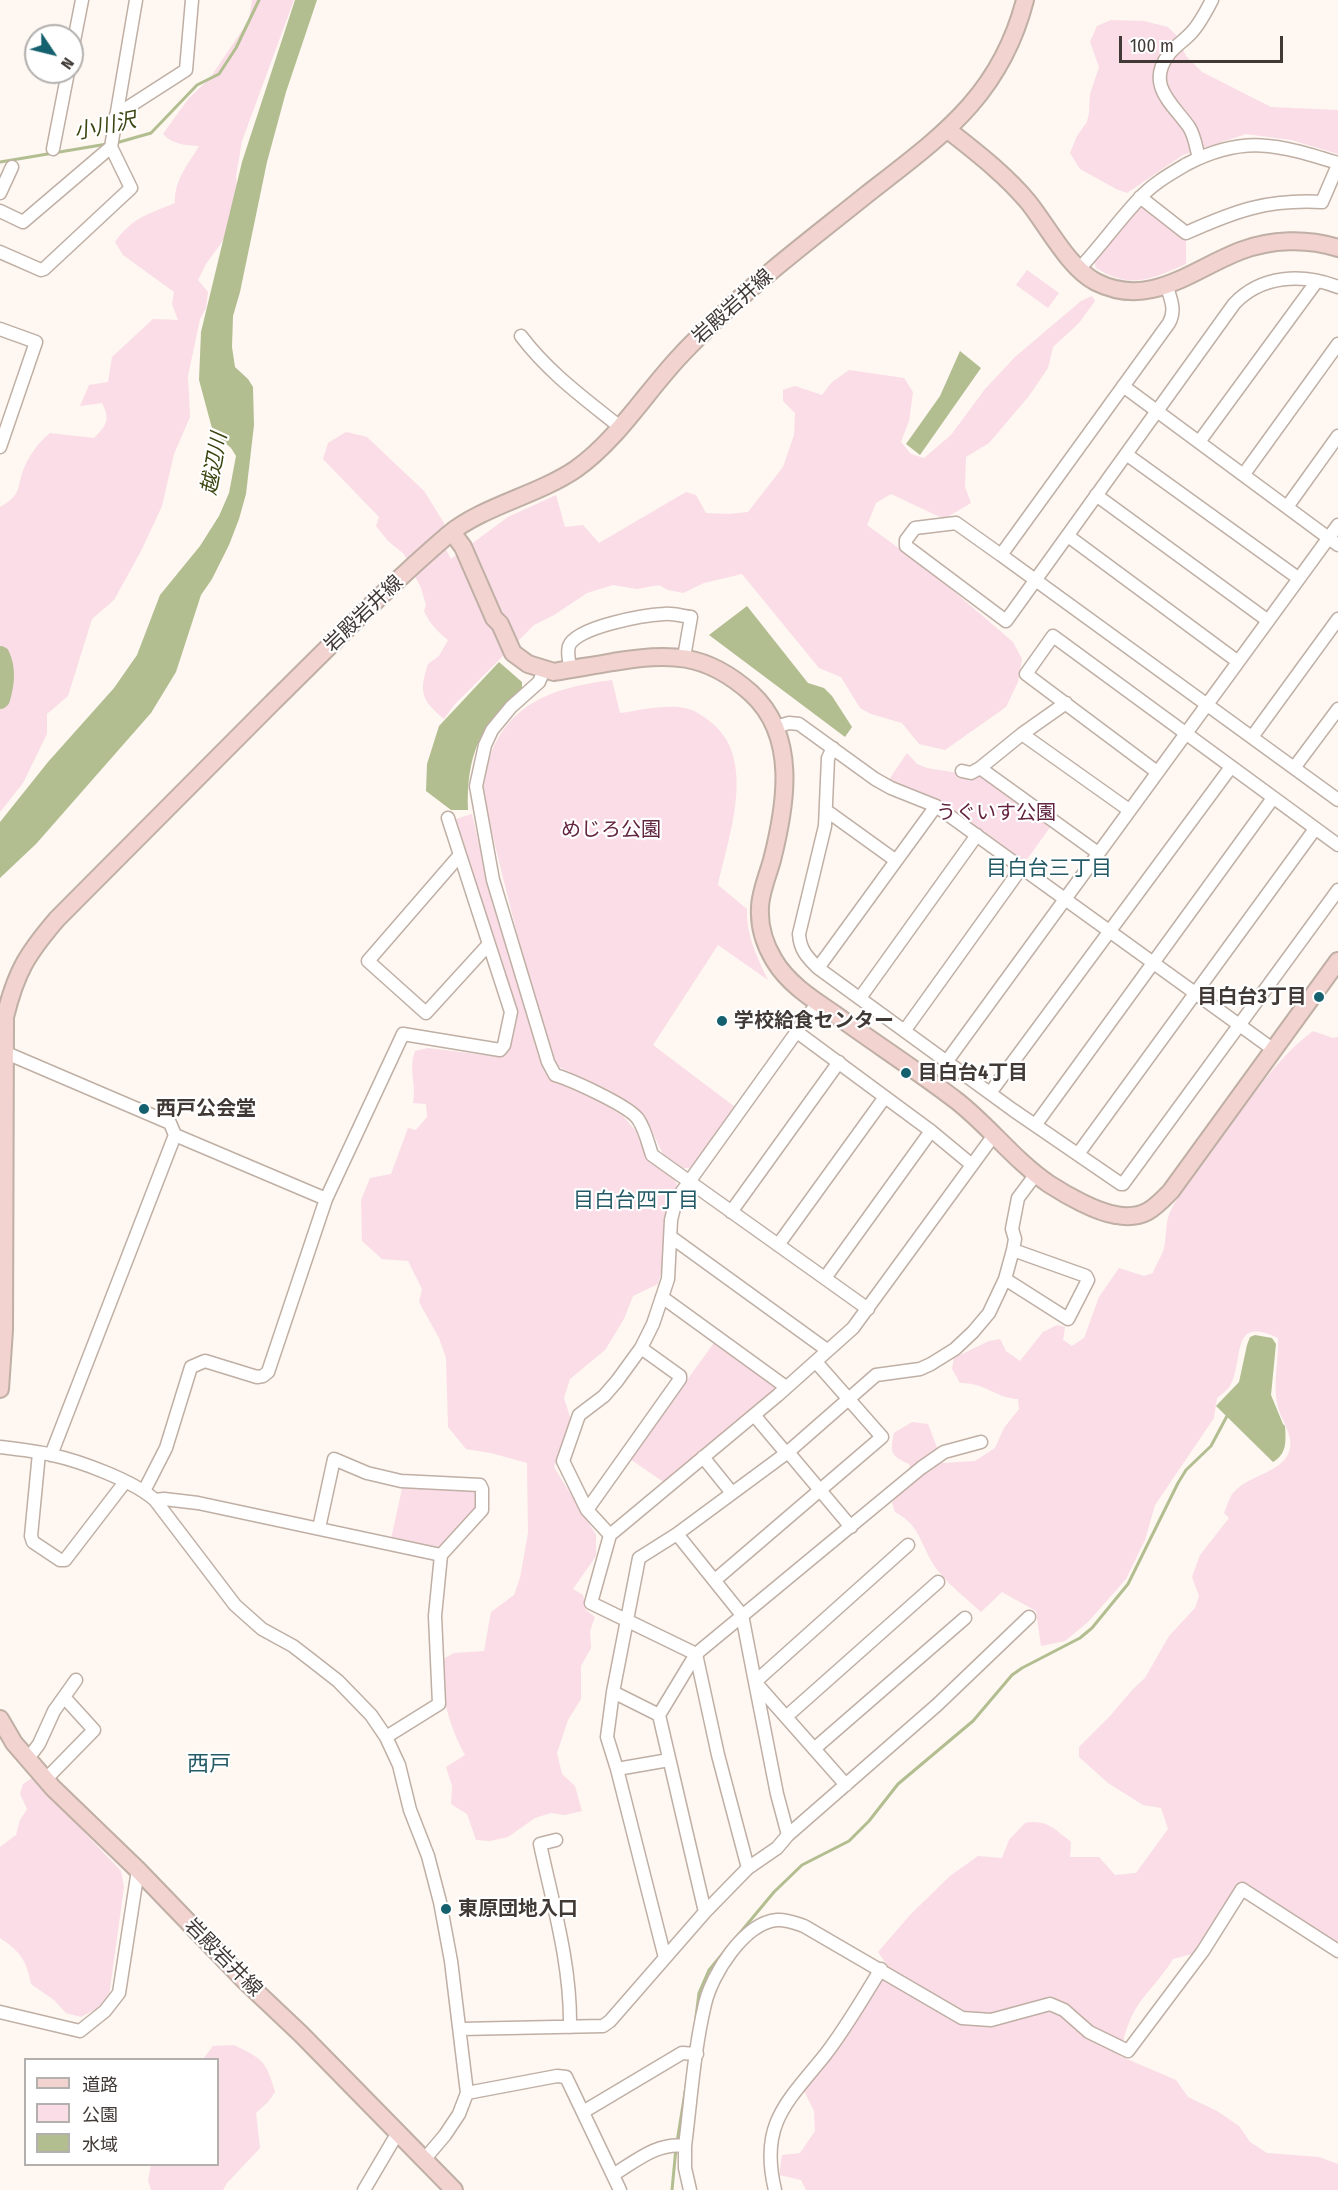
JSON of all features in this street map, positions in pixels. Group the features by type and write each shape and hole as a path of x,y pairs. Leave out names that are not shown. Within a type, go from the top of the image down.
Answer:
{"main road":[{"name":"岩殿岩井線","path":"0,1389 4,1330 5,992 22,965 57,920 330,645 452,532 564,477 600,449 681,355 719,318 795,252 948,130 973,103 995,73 1017,25 1025,0"},
{"path":"948,130 978,154 1028,203 1079,269 1096,282 1119,291 1145,291 1167,286 1205,266 1242,250 1263,244 1293,240 1327,244 1338,248"},
{"path":"452,532 463,547 510,647 523,662 554,672 635,658 684,657 715,668 736,680 754,696 775,728 784,759 785,783 775,846 760,907 765,942 774,962 790,981 958,1102 1050,1185 1102,1212 1118,1216 1142,1214 1154,1209 1171,1191 1338,961"},
{"name":"岩殿岩井線","path":"0,1719 27,1760 454,2190"}],"street":[{"path":"77,24 82,0"},
{"path":"0,252 41,270 44,269 131,188 111,147 136,0"},
{"path":"116,115 186,70 192,0"},
{"path":"1199,158 1189,127 1162,92 1160,77 1169,54 1193,31 1212,0"},
{"path":"53,149 66,84"},
{"path":"1079,269 1140,197 1167,175 1199,158 1236,146 1260,145 1294,149 1338,164 1322,202 1293,200 1260,205 1235,212 1185,233 1140,197"},
{"path":"0,211 23,222 111,147"},
{"path":"0,193 12,167 10,171"},
{"path":"1338,287 1317,281 1285,278 1270,280 1245,293 1234,304 1068,536 1035,580 1006,621 906,546 906,540 915,528 956,523 1001,555 1035,580 1207,704 1338,800"},
{"path":"1199,442 1317,281"},
{"path":"1001,555 1173,315 1173,303 1167,286"},
{"path":"0,329 36,342 0,447"},
{"path":"521,336 538,359 554,374 620,427"},
{"path":"1244,474 1338,344"},
{"path":"1123,386 1333,541"},
{"path":"1287,507 1338,436"},
{"path":"1126,454 1298,578"},
{"path":"1096,495 1267,620"},
{"path":"947,1061 1298,578 1333,541 1338,525"},
{"path":"1068,536 1237,662"},
{"path":"571,669 568,653 570,644 578,636 626,620 646,616 666,614 691,617 684,657"},
{"path":"1252,737 1338,619"},
{"path":"1157,772 1026,674 1053,636 1338,845"},
{"path":"544,670 539,682 511,707 492,730 484,746 476,786 493,880 548,1062 555,1076 570,1080 608,1099 638,1118 652,1155 868,1309"},
{"path":"962,771 971,773 980,768 1022,734 1066,704"},
{"path":"1294,768 1338,709"},
{"path":"775,728 789,723 799,724 891,788 936,806 1274,1050"},
{"path":"1022,734 1130,810"},
{"path":"833,748 828,758 825,826 799,934 800,945 805,955 818,968 990,1094 1123,1184 1338,890"},
{"path":"990,1094 1231,766"},
{"path":"980,768 1098,853"},
{"path":"1036,1124 1273,798"},
{"path":"818,968 936,806"},
{"path":"827,812 895,860"},
{"path":"144,1491 166,1448 191,1367 197,1362 205,1361 257,1377 268,1372 327,1199 403,1034 500,1050 504,1045 511,1012 448,818"},
{"path":"1078,1154 1315,829"},
{"path":"860,998 977,835"},
{"path":"459,856 368,962 426,1012 488,945"},
{"path":"905,1030 1022,867"},
{"path":"609,1535 587,1510 563,1461 579,1416 604,1396 641,1348 653,1324 668,1279 671,1220 676,1200 818,1002"},
{"path":"797,1032 932,1131 972,1165"},
{"path":"4,1052 170,1123 176,1135 327,1199"},
{"path":"731,1212 839,1062"},
{"path":"778,1245 885,1097"},
{"path":"825,1278 932,1131"},
{"path":"125,1482 64,1560 60,1560 33,1542 31,1536 45,1454 176,1135"},
{"path":"696,1654 591,1603 609,1535 754,1415 853,1328 994,1135"},
{"path":"665,1958 607,1737 613,1692 639,1558 677,1534 787,1452 876,1375 920,1369 955,1349 973,1332 989,1313 1005,1279 1015,1239 1012,1229 1018,1198 1036,1174"},
{"path":"670,1237 827,1350"},
{"path":"1005,1279 1068,1318 1088,1280 1086,1276 1013,1250"},
{"path":"662,1297 786,1387"},
{"path":"587,1510 680,1379 680,1376 641,1348"},
{"path":"715,1580 882,1437 816,1362"},
{"path":"754,1415 850,1527"},
{"path":"705,1912 658,1715 696,1654 742,1615 921,1468 944,1452 981,1442"},
{"path":"0,1447 45,1454 144,1491 155,1500 235,1605 262,1629 293,1646 338,1681 371,1715 386,1737 399,1765 410,1809 428,1856 437,1891 451,1960 467,2093 459,2114 423,2161"},
{"path":"703,1457 732,1494"},
{"path":"319,1528 334,1459 367,1473 401,1481 480,1485 482,1489 482,1510 441,1555 435,1617 439,1704 386,1737"},
{"path":"155,1500 198,1503 441,1555"},
{"path":"677,1534 742,1615 777,1794 788,1835"},
{"path":"756,1682 908,1545"},
{"path":"787,1716 939,1582"},
{"path":"460,2029 603,2026 610,2021 705,1912 748,1868 777,1848 788,1835 937,1705 1029,1617"},
{"path":"814,1749 965,1618"},
{"path":"696,1654 718,1755 748,1868"},
{"path":"27,1760 39,1744 54,1711 76,1680"},
{"path":"756,1682 846,1785"},
{"path":"613,1692 658,1715"},
{"path":"46,1779 94,1730 64,1696"},
{"path":"617,1769 669,1760"},
{"path":"556,1840 540,1844 563,1946 571,1998 570,2027"},
{"path":"0,2012 80,2031 105,2011 119,1993 138,1870"},
{"path":"690,2190 685,2146 705,2002 717,1975 752,1928 778,1920 791,1921 804,1926 962,2018 991,2020 1050,2004 1064,2010 1089,2032 1128,2051 1203,1951 1242,1889 1338,1951"},
{"path":"775,2190 770,2169 770,2144 779,2116 786,2102 842,2032 881,1969"},
{"path":"583,2112 682,2054 697,2054"},
{"path":"467,2093 557,2076 566,2077 620,2190"},
{"path":"364,2190 397,2134"},
{"path":"613,2175 658,2148 671,2144 685,2146"}],"green space":[{"path":"252,0 294,0 242,141 236,176 238,196 227,235 206,264 198,280 208,292 188,376 190,417 174,454 162,506 141,551 114,600 92,619 68,696 47,714 47,734 23,783 0,812 0,507 16,494 29,458 50,433 94,438 102,430 107,418 102,403 80,406 89,385 108,382 112,357 153,319 178,320 172,304 174,292 123,255 115,242 135,222 175,203 179,180 199,146 184,145 163,134 189,98 210,78 249,20"},
{"path":"1111,20 1144,21 1168,27 1177,36 1186,56 1202,72 1271,107 1338,110 1338,154 1291,140 1246,134 1183,155 1127,193 1080,169 1070,153 1077,136 1087,122 1090,94 1099,67 1090,42 1097,26"},
{"path":"1142,206 1186,238 1186,264 1152,278 1141,280 1120,279 1096,268 1094,261 1137,207"},
{"path":"1027,270 1059,293 1048,308 1016,285"},
{"path":"1092,296 1095,301 1079,323 1053,347 1048,368 1029,396 989,443 966,457 965,487 971,503 944,519 891,494 876,503 867,525 930,571 1013,642 1022,659 1018,682 1006,707 945,750 919,744 902,723 871,714 860,708 841,677 819,668 742,574 704,583 683,593 668,590 659,585 637,589 613,585 587,593 534,625 455,704 444,719 426,701 423,682 428,664 439,656 448,640 426,616 424,611 426,605 421,588 404,554 388,541 376,526 379,517 323,459 328,443 346,432 367,437 424,491 444,523 443,544 451,559 508,517 556,495 565,527 583,525 599,543 686,492 696,495 706,513 748,512 783,467 794,435 795,413 783,401 783,390 795,386 822,395 831,383 849,370 904,378 913,392 909,421 901,442 911,454 924,458 951,435 985,389 1015,357 1081,301"},
{"name":"めじろ公園","path":"612,680 620,713 669,707 692,710 713,724 726,740 734,758 737,779 736,801 718,885 747,909 750,937 768,980 718,945 653,1045 735,1107 689,1168 683,1168 663,1154 644,1115 612,1092 557,1066 529,982 482,793 487,766 496,743 508,724 523,710 562,690"},
{"name":"うぐいす公園","path":"907,753 917,764 927,768 958,773 969,781 975,777 983,777 1051,826 1025,862 943,803 888,781"},
{"path":"472,814 494,909 543,1060 545,1073 555,1081 582,1090 623,1116 636,1131 647,1158 674,1178 677,1186 667,1208 663,1230 664,1261 658,1284 633,1296 624,1319 605,1350 570,1379 564,1398 571,1420 554,1467 596,1535 596,1556 573,1589 583,1595 586,1610 595,1617 590,1631 591,1648 581,1666 581,1699 568,1720 557,1753 562,1774 575,1786 582,1811 564,1815 551,1813 535,1818 508,1837 490,1841 476,1840 467,1814 451,1804 452,1786 446,1767 465,1755 454,1733 446,1708 443,1670 445,1658 454,1653 484,1651 491,1612 514,1595 520,1578 528,1533 527,1463 466,1449 448,1427 446,1358 439,1338 419,1302 422,1289 408,1261 382,1259 362,1241 361,1200 370,1178 391,1174 408,1128 416,1130 427,1117 426,1104 413,1103 412,1065 415,1051 428,1048 501,1057 507,1049 511,997 456,819"},
{"path":"1313,1031 1333,1038 1338,1037 1338,1945 1289,1915 1244,1883 1227,1902 1192,1954 1173,1959 1138,2005 1126,2030 1120,2056 1176,2080 1188,2097 1217,2111 1239,2126 1250,2142 1267,2153 1319,2157 1338,2164 1338,2190 806,2190 801,2180 779,2175 782,2155 800,2153 815,2131 814,2111 803,2089 887,1965 878,1952 910,1915 950,1876 978,1856 1002,1858 1009,1840 1025,1823 1039,1822 1050,1826 1071,1842 1070,1857 1099,1857 1115,1875 1136,1873 1168,1829 1161,1808 1143,1805 1108,1783 1079,1757 1079,1747 1145,1678 1169,1636 1195,1608 1199,1596 1192,1577 1200,1555 1229,1518 1224,1513 1232,1494 1247,1482 1276,1467 1287,1456 1290,1449 1289,1436 1276,1395 1278,1338 1263,1332 1252,1332 1245,1336 1241,1343 1235,1374 1230,1386 1217,1398 1214,1418 1155,1505 1145,1540 1126,1579 1088,1622 1065,1641 1041,1646 1036,1611 1002,1592 981,1612 944,1577 933,1564 911,1524 895,1512 892,1503 913,1478 909,1464 893,1453 894,1433 912,1422 928,1424 943,1463 975,1461 995,1448 1004,1428 1019,1409 1018,1399 1003,1396 976,1385 960,1383 952,1369 954,1358 989,1341 1000,1339 1006,1351 1020,1361 1043,1332 1057,1325 1065,1327 1063,1340 1072,1346 1084,1338 1099,1297 1119,1268 1144,1276 1153,1273 1164,1248 1168,1216 1183,1189 1271,1072 1299,1042"},
{"path":"716,1340 779,1389 665,1483 630,1459"},
{"path":"403,1484 477,1487 479,1509 444,1548 391,1539"},
{"path":"34,1777 121,1871 124,1887 109,1996 96,2009 81,2017 66,2013 54,2000 31,1984 22,1957 0,1938 0,1847 16,1835 20,1820 27,1809 20,1794 23,1784"},
{"path":"234,2045 262,2062 269,2073 275,2092 256,2113 260,2148 223,2190 151,2190 148,2180 151,2166 219,2166 219,2058 204,2058 213,2046"}],"water":[{"path":"295,0 317,0 286,92 267,162 233,316 232,347 235,367 253,387 254,425 246,494 239,519 212,579 201,595 176,672 151,713 36,844 0,878 0,822 48,762 114,688 137,655 160,595 200,546 219,516 229,493 236,456 231,448 213,432 199,380 201,332 242,162"},
{"path":"960,351 981,368 920,455 906,444 940,396"},
{"path":"747,606 808,683 824,688 832,696 852,727 845,737 709,635"},
{"path":"499,662 522,682 522,690 496,715 478,742 470,774 468,810 451,810 426,791 427,764 439,726"},
{"path":"1255,1335 1272,1338 1276,1344 1271,1395 1285,1426 1286,1437 1281,1455 1273,1462 1216,1406 1239,1382 1247,1345 1250,1337"}],"waterway":[{"name":"小川沢","path":"116,143 151,133 197,85 219,74 236,48 259,0"},
{"name":"小川沢","path":"0,162 107,144"},
{"path":"0,656 4,678 0,699"},
{"path":"696,2017 699,1993 709,1970 774,1892 802,1865 849,1841 869,1821 898,1784 973,1721 1012,1675 1080,1638 1092,1628 1128,1584 1178,1483 1186,1470 1211,1446 1227,1416"},
{"path":"677,2142 687,2080"},
{"path":"672,2190 676,2148"}],"place":[{"name":"目白台3丁目","path":"1319,997"},
{"name":"学校給食センター","path":"722,1021"},
{"name":"目白台4丁目","path":"906,1073"},
{"name":"西戸公会堂","path":"144,1109"},
{"name":"東原団地入口","path":"446,1909"}],"district":[{"name":"目白台三丁目","path":"1049,869"},
{"name":"目白台四丁目","path":"636,1201"},
{"name":"西戸","path":"209,1765"}],"water label":[{"name":"越辺川","path":"215,464"}]}
